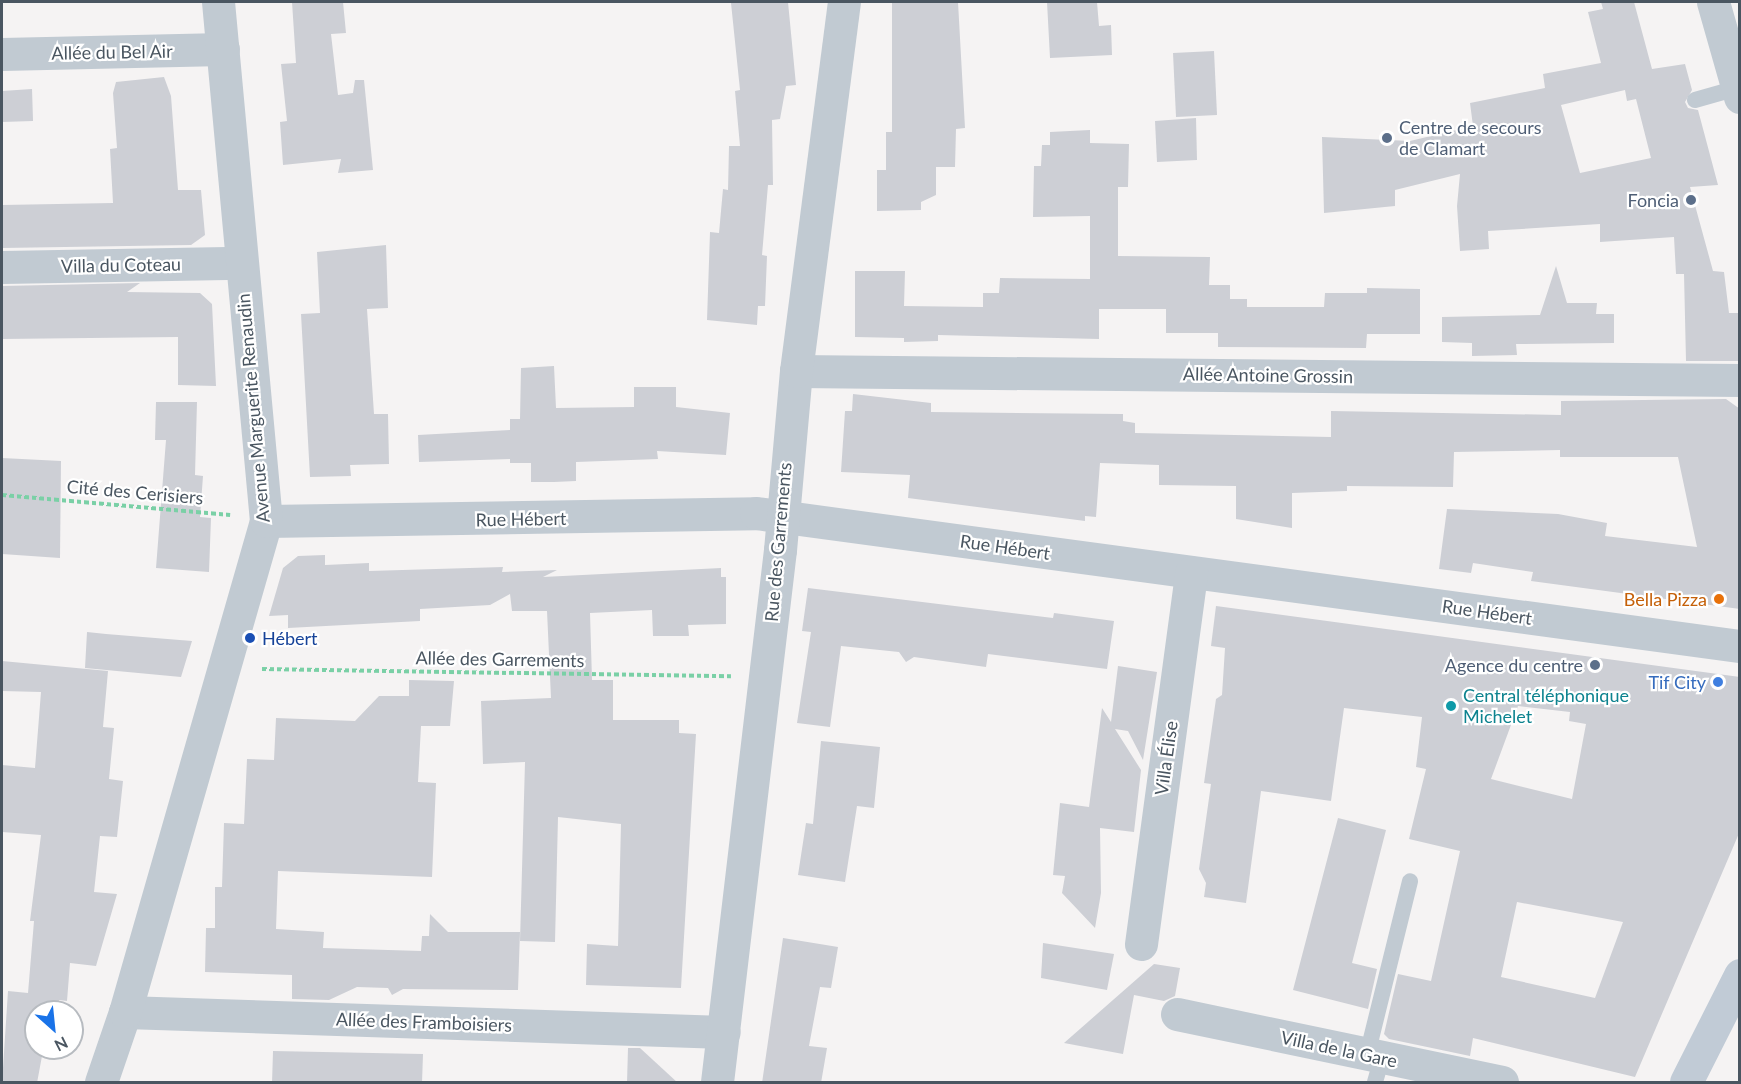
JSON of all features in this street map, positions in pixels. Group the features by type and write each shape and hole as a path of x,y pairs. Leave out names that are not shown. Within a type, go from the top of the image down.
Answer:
{"main road":[{"path":"1686,1083 1740,975"}],"street":[{"name":"Avenue Marguerite Renaudin","path":"101,1083 125,1012 266,521 218,2"},
{"name":"Rue des Garrements","path":"717,1083 782,516 796,370 844,2"},
{"path":"1713,2 1738,92"},
{"name":"Allée du Bel Air","path":"2,54 223,49"},
{"name":"Villa du Coteau","path":"2,267 241,263"},
{"name":"Allée Antoine Grossin","path":"796,370 1740,380"},
{"name":"Rue Hébert","path":"266,521 756,513 1740,646"},
{"name":"Villa Élise","path":"1141,944 1191,572"},
{"name":"Allée des Framboisiers","path":"125,1012 724,1032"},
{"name":"Villa de la Gare","path":"1177,1014 1374,1065 1502,1083"}],"lane":[{"path":"1695,100 1738,92"},
{"path":"1374,1065 1410,881"}],"path":[{"name":"Cité des Cerisiers","path":"2,495 203,511 266,521"},
{"name":"Allée des Garrements","path":"255,669 744,677"}],"building":[{"path":"292,2 343,2 346,33 331,34 338,95 353,93 355,80 364,80 373,170 338,173 341,159 283,165 280,122 287,121 281,64 296,63"},
{"path":"788,2 796,85 786,86 780,119 772,120 773,185 768,185 762,255 767,256 765,306 758,306 757,325 707,320 710,232 719,233 723,189 728,190 729,146 740,146 735,91 740,90 731,3"},
{"path":"892,2 958,2 965,128 956,129 955,167 936,167 936,195 921,202 921,210 877,211 877,170 886,170 886,132 892,132"},
{"path":"1047,2 1097,2 1099,26 1111,25 1112,55 1050,58"},
{"path":"1601,2 1634,2 1652,69 1685,64 1692,90 1685,102 1688,108 1698,110 1718,185 1690,187 1713,271 1724,272 1729,313 1738,313 1739,361 1686,361 1684,274 1676,274 1674,237 1600,242 1600,224 1488,231 1489,249 1460,251 1457,206 1460,174 1395,190 1395,206 1324,213 1322,137 1410,141 1473,126 1470,103 1545,88 1543,74 1601,63 1588,12 1603,9","holes":["1625,90 1627,101 1636,99 1651,158 1580,173 1561,105"]},
{"path":"1214,51 1217,115 1176,117 1173,53"},
{"path":"164,77 171,96 178,190 201,190 205,235 191,245 2,248 2,205 113,203 110,149 117,148 113,93 116,82"},
{"path":"32,89 33,121 2,122 2,91"},
{"path":"1196,118 1197,160 1157,162 1155,121"},
{"path":"1090,130 1090,143 1129,144 1128,187 1118,187 1118,256 1210,257 1209,285 1230,285 1230,299 1247,299 1247,307 1324,307 1325,293 1367,293 1367,288 1420,289 1420,334 1367,334 1366,348 1218,347 1218,333 1166,333 1166,309 1099,309 1099,339 938,335 938,341 904,342 904,338 855,337 855,271 905,271 904,306 983,307 983,293 999,293 1000,278 1090,279 1090,216 1033,217 1034,166 1041,166 1042,145 1050,145 1050,132"},
{"path":"386,245 388,308 367,309 374,414 388,414 389,464 350,465 351,476 310,477 301,314 320,313 317,252"},
{"path":"1556,266 1567,303 1597,303 1596,314 1614,314 1614,343 1516,344 1517,355 1472,356 1472,343 1442,342 1442,317 1540,315"},
{"path":"140,283 127,292 200,293 212,304 216,386 178,385 178,337 2,339 2,286"},
{"path":"554,366 556,408 634,407 634,387 676,387 676,407 730,413 726,455 657,451 658,459 576,462 576,481 554,482 531,482 531,463 510,463 510,459 419,462 418,435 510,430 510,419 520,419 521,368"},
{"path":"853,394 931,403 931,412 1123,414 1123,421 1135,423 1135,433 1331,437 1331,411 1561,415 1561,401 1726,399 1740,409 1740,609 1531,581 1533,572 1473,563 1471,573 1439,569 1447,509 1558,514 1607,523 1605,536 1697,547 1678,457 1560,457 1560,450 1454,452 1453,487 1347,486 1347,491 1292,493 1292,528 1236,519 1236,486 1159,485 1159,465 1100,463 1096,517 1085,516 1085,521 908,498 910,475 841,472 845,411 852,411"},
{"path":"156,402 197,402 195,475 203,476 200,517 211,518 209,572 156,568 166,440 155,440"},
{"path":"2,458 61,461 60,558 2,554"},
{"path":"325,555 325,565 369,563 369,571 503,567 502,572 557,570 543,577 721,568 721,577 726,577 726,624 688,625 689,636 653,636 652,610 590,613 592,680 613,680 613,720 679,720 679,733 696,734 681,988 586,985 587,944 618,946 621,824 558,817 555,942 520,941 525,762 483,764 481,701 551,698 547,611 512,611 510,594 490,605 420,609 420,621 288,628 288,615 269,616 283,568 298,556"},
{"path":"808,588 1053,618 1054,613 1114,621 1107,669 988,654 986,667 914,657 906,662 899,652 841,646 830,727 797,723 811,632 802,631"},
{"path":"1216,606 1740,677 1740,831 1635,1077 1473,1038 1470,1056 1389,1039 1384,1034 1398,974 1431,981 1460,851 1409,839 1426,769 1416,767 1422,717 1344,708 1331,801 1261,791 1246,903 1204,897 1206,883 1199,869 1211,784 1204,783 1216,699 1222,695 1225,648 1211,646","holes":["1518,706 1570,712 1569,721 1586,724 1572,799 1491,779","1517,902 1623,922 1595,998 1501,977"]},
{"path":"87,632 192,641 181,677 85,668"},
{"path":"2,661 108,671 103,727 114,728 109,779 123,781 117,837 100,836 94,892 117,894 96,966 70,963 67,1000 24,1000 24,1060 41,1060 37,1083 2,1083 8,991 28,993 34,921 30,921 41,835 2,832 2,765 35,768 41,692 2,691"},
{"path":"1118,666 1157,672 1143,760 1128,731 1115,729 1141,770 1134,832 1100,828 1101,893 1095,928 1062,893 1065,876 1053,875 1060,803 1089,807 1102,708 1111,722"},
{"path":"409,680 454,681 450,726 421,726 418,782 436,783 432,877 278,871 276,929 324,932 323,948 421,951 422,936 429,936 430,914 448,932 520,932 518,990 403,989 392,995 388,988 357,987 329,1000 292,999 292,975 205,972 206,928 215,928 215,887 222,887 224,823 244,824 247,759 274,760 276,718 355,721 379,696 409,696"},
{"path":"821,741 880,747 874,808 857,806 845,882 798,875 806,823 813,824"},
{"path":"1338,818 1386,830 1352,963 1377,969 1368,1009 1293,990"},
{"path":"783,938 838,947 831,988 820,987 809,1046 827,1048 821,1083 762,1083"},
{"path":"1043,943 1114,954 1107,990 1041,978"},
{"path":"1154,964 1180,968 1175,996 1164,1001 1134,995 1123,1054 1064,1043"},
{"path":"628,1048 640,1048 678,1083 627,1083"},
{"path":"273,1051 423,1054 422,1083 272,1083"}],"place":[{"name":"Centre de secours de Clamart","path":"1387,138"},
{"name":"Foncia","path":"1691,200"},
{"name":"Bella Pizza","path":"1719,599"},
{"name":"Hébert","path":"250,638"},
{"name":"Agence du centre","path":"1595,665"},
{"name":"Tif City","path":"1718,682"},
{"name":"Central téléphonique Michelet","path":"1451,706"}]}
